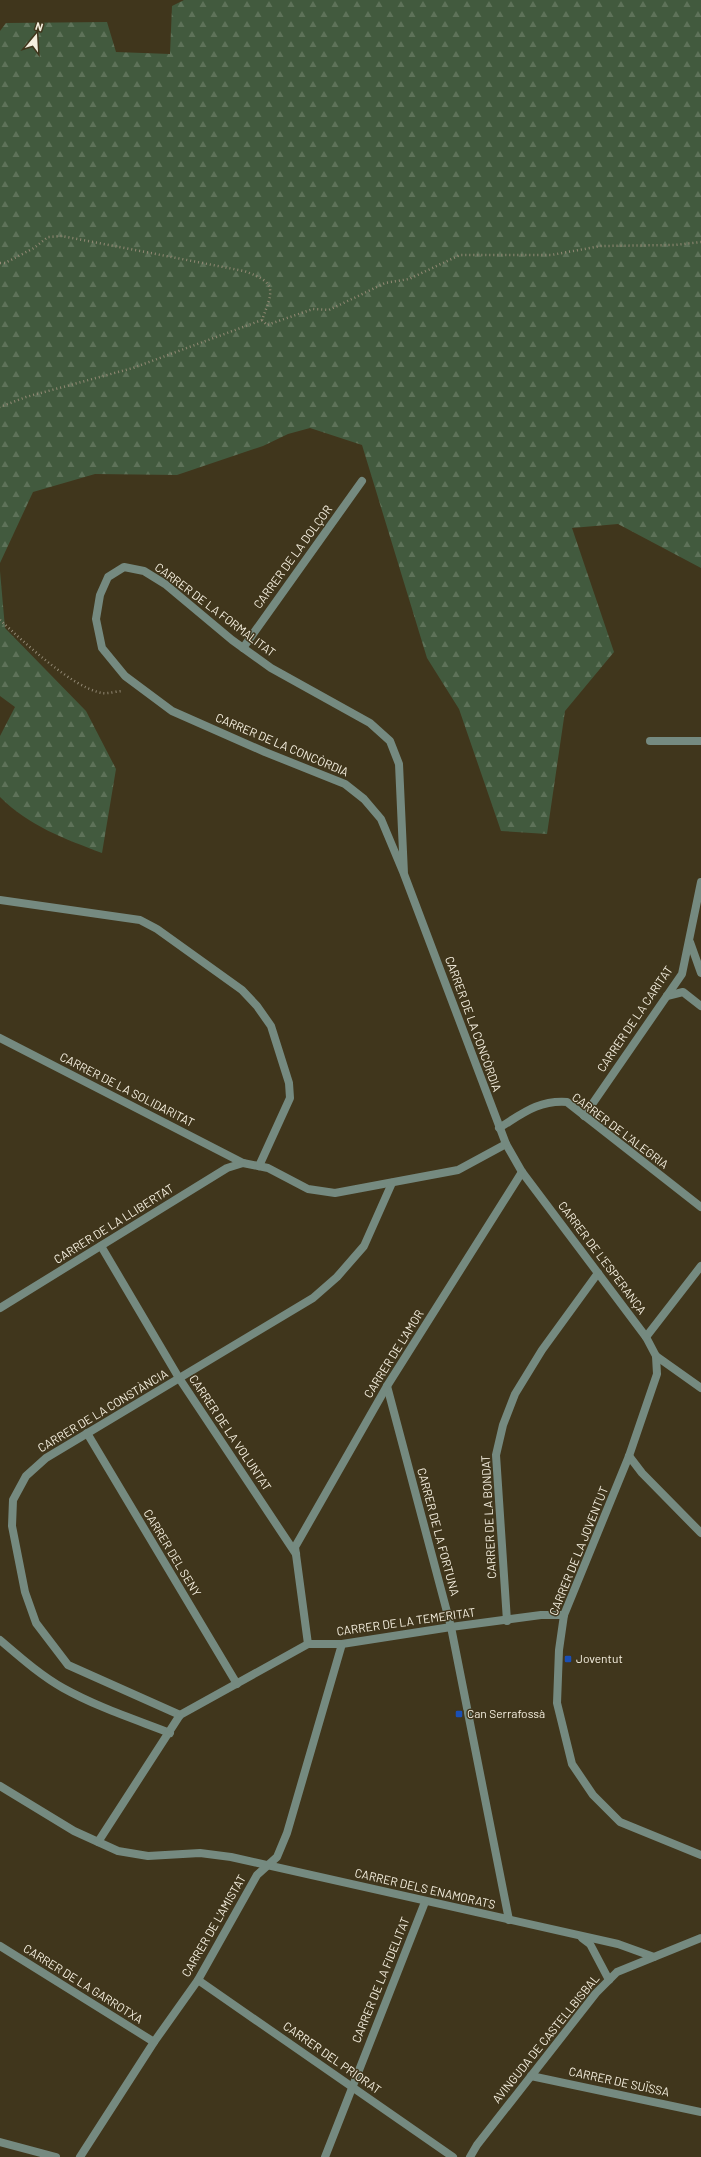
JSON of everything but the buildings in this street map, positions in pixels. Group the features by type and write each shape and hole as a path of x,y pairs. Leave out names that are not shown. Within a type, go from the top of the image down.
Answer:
{"street":[{"name":"CARRER DE LA DOLÇOR","path":"243,648 362,481"},
{"name":"CARRER DE LA FORMALITAT","path":"100,595 108,577 124,567 144,571 165,584 243,648 271,668 370,723 390,741 399,764 404,874"},
{"name":"CARRER DE LA CONCÒRDIA","path":"100,595 96,619 102,648 125,676 172,711 265,752 345,784 364,799 381,819 404,874 499,1128"},
{"path":"650,741 701,741"},
{"name":"CARRER DE LA CARITAT","path":"584,1116 682,974 690,942 701,882"},
{"path":"0,900 140,920 157,929 242,990 257,1006 271,1026 289,1083 290,1098 259,1166"},
{"path":"690,942 701,973"},
{"path":"667,996 683,992 701,1006"},
{"name":"CARRER DE LA SOLIDARITAT","path":"0,1038 243,1163 268,1168 308,1189 335,1193 458,1170 506,1144"},
{"name":"CARRER DE L'ALEGRIA","path":"499,1128 538,1105 553,1101 567,1102 701,1207"},
{"name":"CARRER DE L'ESPERANÇA","path":"499,1128 506,1144 522,1172 646,1337 656,1356 701,1388"},
{"name":"CARRER DE LA LLIBERTAT","path":"0,1308 228,1168 243,1163"},
{"name":"CARRER DE L'AMOR","path":"296,1554 296,1547 387,1386 522,1172"},
{"name":"CARRER DE LA CONSTÀNCIA","path":"180,1715 68,1665 36,1623 25,1592 12,1526 13,1500 26,1476 46,1458 313,1298 338,1277 364,1246 392,1183"},
{"name":"CARRER DE LA VOLUNTAT","path":"101,1246 179,1378 296,1554 308,1644"},
{"path":"646,1337 701,1266"},
{"name":"CARRER DE LA BONDAT","path":"507,1621 496,1455 503,1425 515,1394 542,1350 598,1273"},
{"name":"CARRER DE LA JOVENTUT","path":"656,1356 657,1374 629,1456 564,1614 559,1650 557,1703 572,1764 593,1795 620,1822 701,1855"},
{"name":"CARRER DE LA FORTUNA","path":"387,1386 451,1627 508,1920"},
{"name":"CARRER DEL SENY","path":"87,1434 237,1684"},
{"path":"629,1456 642,1473 701,1533"},
{"name":"CARRER DE LA TEMERITAT","path":"180,1715 308,1644 342,1644 451,1627 507,1621 541,1615 564,1614"},
{"path":"0,1640 28,1664 62,1688 108,1710 170,1733"},
{"name":"CARRER DE L'AMISTAT","path":"80,2157 154,2042 198,1980 257,1875 277,1857 287,1833 342,1644"},
{"path":"98,1842 170,1733 180,1715"},
{"name":"CARRER DELS ENAMORATS","path":"0,1786 74,1831 118,1851 148,1856 200,1853 232,1857 424,1902 618,1944 654,1957"},
{"name":"CARRER DE LA FIDELITAT","path":"325,2157 424,1902"},
{"name":"CARRER DELS ENAMORATS","path":"578,1936 590,1944 609,1980"},
{"name":"AVINGUDA DE CASTELLBISBAL","path":"470,2157 477,2145 596,1993 617,1972 701,1938"},
{"name":"CARRER DE LA GARROTXA","path":"0,1946 154,2042"},
{"name":"CARRER DEL PRIORAT","path":"198,1980 453,2157"},
{"name":"CARRER DE SUÏSSA","path":"532,2076 701,2112"},
{"path":"0,2142 56,2157"}],"path":[{"path":"0,263 5,263 34,248 48,237 62,236 244,271 262,278 269,287 271,294 262,320"},
{"path":"262,320 268,325 313,309 329,310 385,283 409,279 460,255 550,255 601,246 675,245 701,242"},
{"path":"0,407 26,397 133,368 262,320"},
{"path":"0,620 58,669 86,688 103,693 142,688"}],"green space":[{"path":"184,0 701,0 701,568 618,524 572,528 614,652 565,711 547,834 501,831 459,709 427,658 362,445 310,428 288,434 263,446 177,475 95,474 33,492 0,563 0,31 6,23 107,22 116,52 170,54 172,6"},
{"path":"0,571 5,628 86,711 116,769 102,853 61,837 35,824 0,797 0,736 15,707 0,696"}],"place":[{"name":"Joventut","path":"568,1659"},
{"name":"Can Serrafossà","path":"459,1714"}]}
